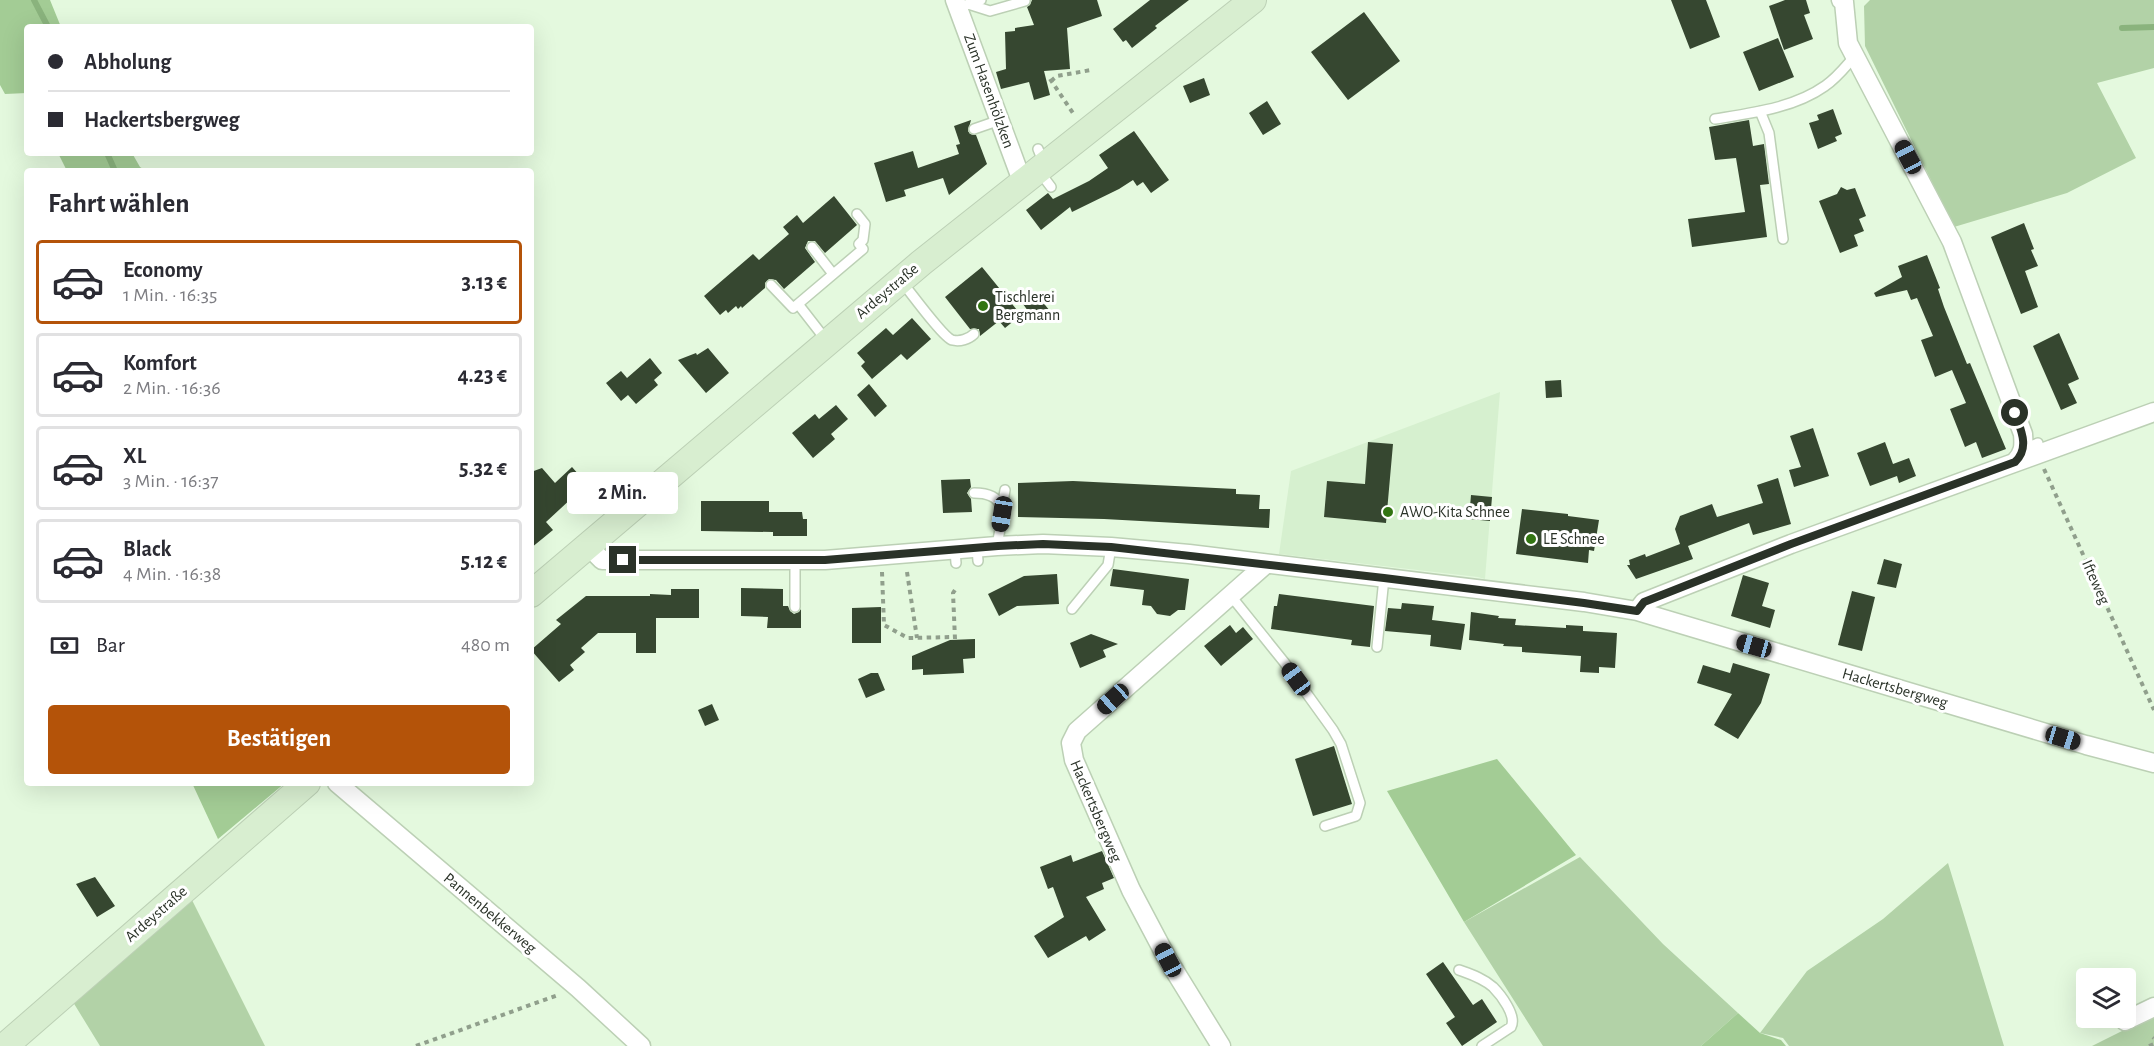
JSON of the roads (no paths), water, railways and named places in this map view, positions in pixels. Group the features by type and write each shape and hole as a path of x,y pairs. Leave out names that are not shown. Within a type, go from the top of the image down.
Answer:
{"main road":[{"name":"Ardeystraße","path":"534,591 900,280 1253,0"},
{"name":"Ardeystraße","path":"5,1046 304,786"}],"street":[{"path":"1842,1 1848,43 1952,242 2029,452"},
{"name":"Zum Hasenhölzken","path":"961,4 985,69 1000,120 1038,170"},
{"path":"1637,611 1644,602 2029,452 2154,412"},
{"name":"Hackertsbergweg","path":"588,546 602,560 825,560 904,554 956,557 978,555 998,546 1043,544 1111,547 1584,603 1637,611 2085,745 2154,763"},
{"name":"Hackertsbergweg","path":"1221,1046 1168,960 1131,890 1074,760 1071,743 1077,731 1266,564"},
{"name":"Pannenbekkerweg","path":"341,786 578,988 640,1046"},
{"path":"2136,1017 2154,1007"}],"lane":[{"path":"961,4 981,0"},
{"path":"961,4 990,11 1024,1"},
{"path":"1715,119 1760,111 1813,94 1834,79 1855,56"},
{"path":"1760,111 1769,133 1783,239"},
{"path":"974,129 1000,120"},
{"path":"771,285 793,308 798,304 863,249 859,243 863,240 865,224 857,214"},
{"path":"812,247 833,274"},
{"path":"900,280 951,340 962,340 974,334"},
{"path":"798,304 827,342"},
{"path":"998,546 1005,490"},
{"path":"974,493 991,495 996,498 1002,508"},
{"path":"1072,609 1108,565 1111,547"},
{"path":"795,560 795,607"},
{"path":"1377,647 1384,578"},
{"path":"1231,596 1284,662 1341,744 1360,803 1359,810 1356,816 1325,826"},
{"path":"1459,970 1473,974 1493,987 1513,1015 1514,1022 1511,1027 1482,1046"}],"waterway":[{"path":"34,0 46,24"},
{"path":"2122,28 2154,27"},
{"path":"108,156 114,168"}],"place":[{"name":"Tischlerei Bergmann","path":"983,306"},
{"name":"AWO-Kita Schnee","path":"1388,512"},
{"name":"LE Schnee","path":"1531,539"}]}
